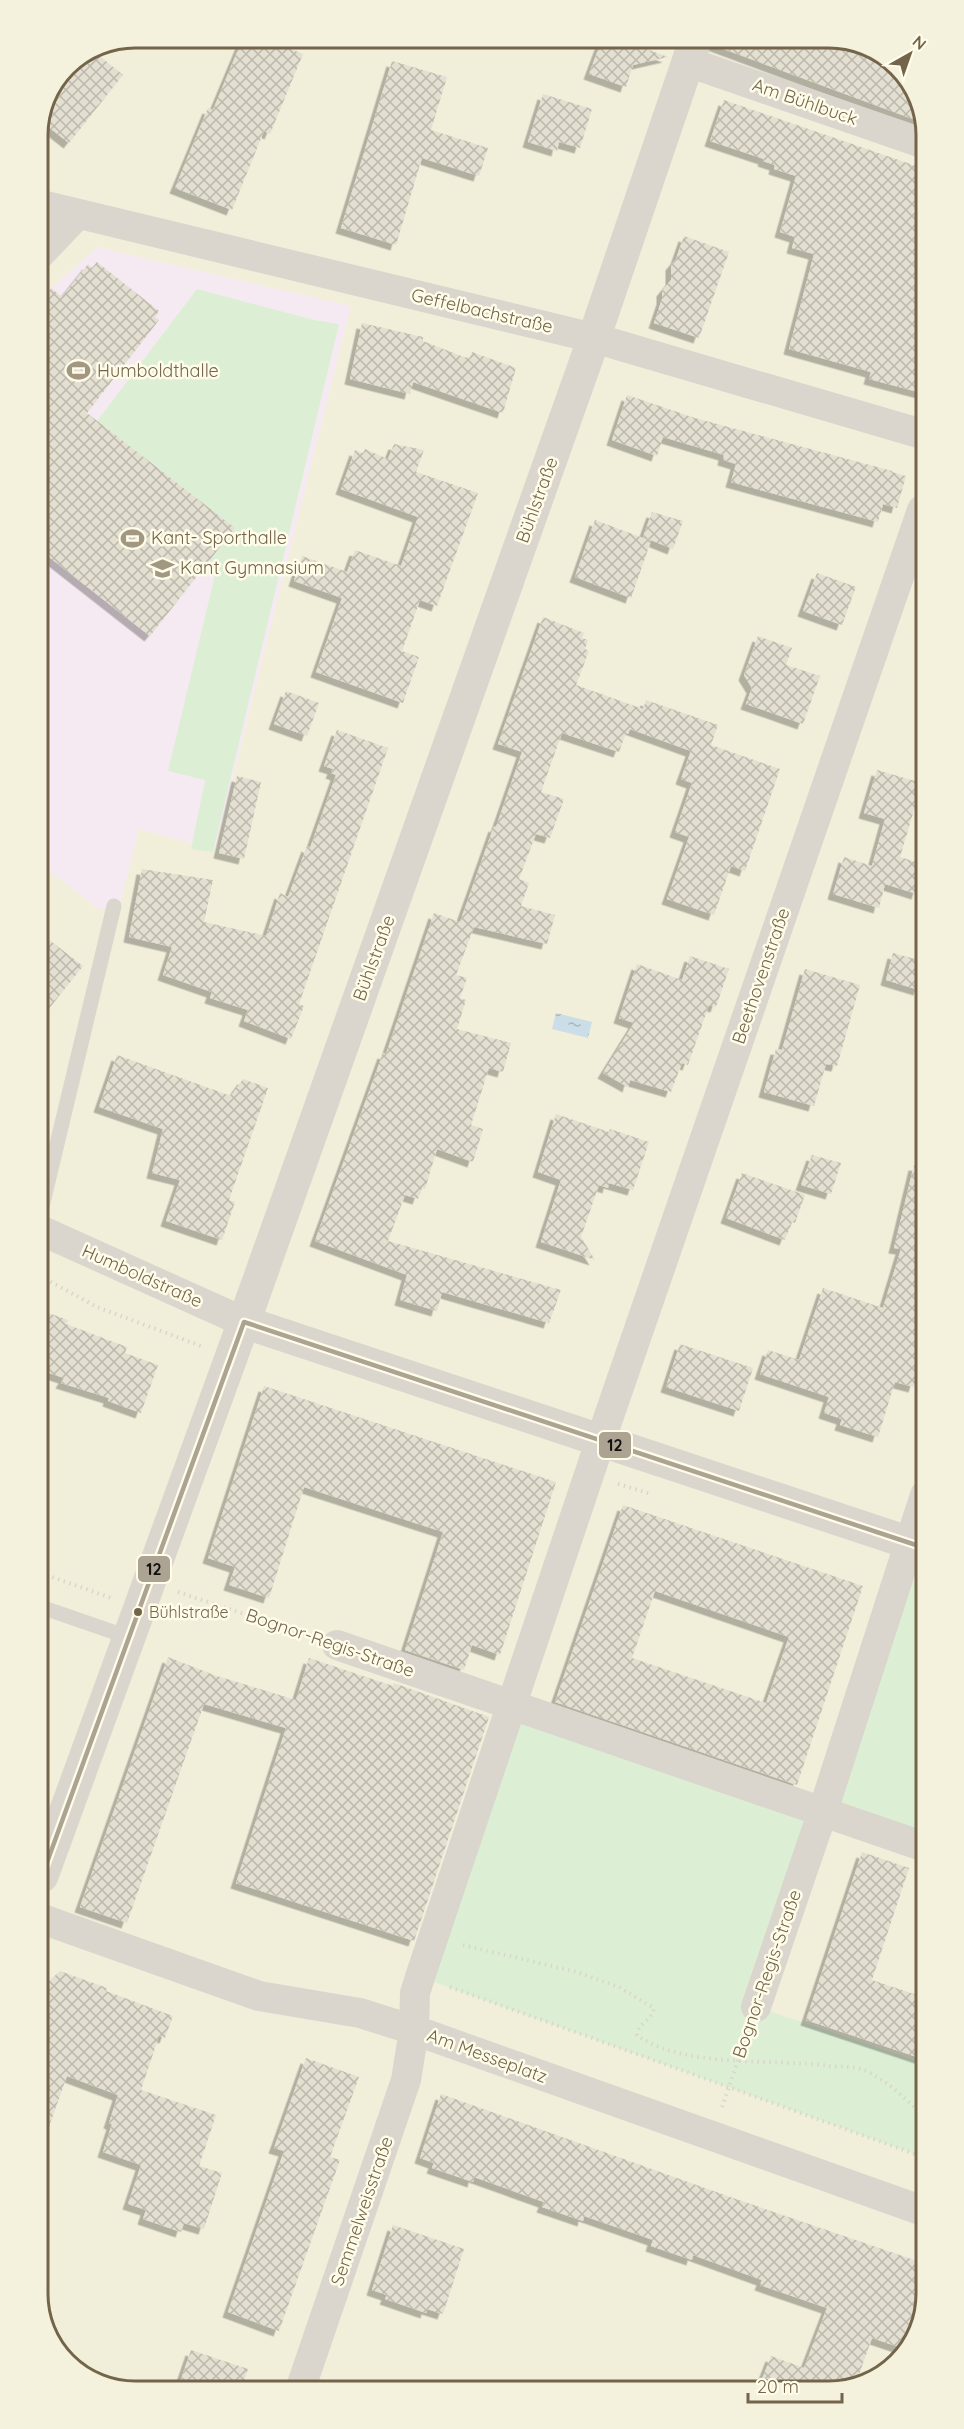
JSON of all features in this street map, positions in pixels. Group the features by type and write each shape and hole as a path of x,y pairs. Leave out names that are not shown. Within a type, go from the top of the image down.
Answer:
{"street":[{"name":"Am Bühlbuck","path":"692,50 916,141"},
{"name":"Bühlstraße","path":"48,1859 244,1322 594,338 692,50"},
{"name":"Geffelbachstraße","path":"48,206 594,338 916,432"},
{"path":"48,246 78,214"},
{"name":"Beethovenstraße","path":"600,1442 916,527"},
{"name":"Humboldstraße","path":"48,1234 244,1322"},
{"path":"244,1322 916,1546"},
{"path":"511,1705 600,1442"},
{"name":"Bognor-Regis-Straße","path":"756,2007 916,1549"},
{"name":"Bognor-Regis-Straße","path":"336,1645 916,1844"},
{"name":"Semmelweisstraße","path":"303,2381 406,2080 414,2030 415,1994 511,1705"},
{"name":"Am Messeplatz","path":"48,1921 259,1995 360,2013 414,2030 916,2208"}],"lane":[{"path":"48,1182 114,906"},
{"path":"48,1607 139,1609"}],"path":[{"path":"48,1280 97,1308 190,1343 232,1353"},
{"name":"Bognor-Regis-Straße","path":"48,1576 139,1609 336,1645"},
{"path":"433,1938 577,1972 619,1987 654,2008 653,2015 638,2030 637,2035 649,2044 675,2054 817,2064 864,2070 895,2088 916,2110"},
{"path":"420,1977 916,2154"},
{"name":"Bognor-Regis-Straße","path":"712,2136 756,2007"}],"shaded area":[{"path":"135,48 835,48 862,55 880,65 880,84 899,84 911,107 916,135 916,2294 911,2322 898,2347 877,2366 857,2376 829,2381 129,2381 102,2374 82,2363 66,2347 53,2322 48,2294 48,129 55,102 73,73 102,55"},
{"name":"Kant Gymnasium","path":"97,247 351,306 215,850 139,829 120,904 100,910 48,870 48,291"}],"green space":[{"path":"197,289 314,320 339,324 213,852 191,849 205,780 168,771 215,575 202,570 235,528 97,421"},
{"path":"898,1576 916,1582 916,1844 823,1811 757,2007 916,2061 916,2154 420,1977 511,1705 822,1810"}],"water":[{"path":"556,1013 592,1022 588,1038 552,1029"}],"building":[{"path":"239,48 289,48 303,54 270,134 264,131 232,210 175,188 208,108 213,110"},
{"path":"599,48 644,48 668,57 633,65 626,87 589,74"},
{"path":"721,48 835,48 846,50 880,65 880,84 899,84 911,107 914,119"},
{"path":"100,56 123,75 69,143 48,127 55,102 73,73"},
{"path":"392,61 447,77 431,130 488,148 479,176 422,158 396,245 341,228"},
{"path":"543,94 592,109 580,148 559,142 557,151 528,142"},
{"path":"724,100 916,166 916,203 913,212 916,213 916,391 869,379 871,372 789,349 814,254 792,248 795,237 780,232 796,176 774,169 775,165 763,161 764,159 710,141"},
{"path":"684,236 729,252 699,338 654,323 662,299 662,291 671,280 671,265 676,259"},
{"name":"Kant- Sporthalle","path":"97,262 159,311 155,317 159,320 87,413 235,528 150,636 48,556 48,292 51,288 62,297 88,264 92,268"},
{"path":"362,323 423,337 423,341 469,359 472,352 516,368 503,413 413,382 410,394 350,379"},
{"path":"627,395 695,418 906,476 897,508 883,504 878,522 731,482 736,464 723,460 724,455 663,437 657,456 612,440"},
{"path":"394,444 424,450 416,472 478,493 437,606 420,600 402,651 419,657 403,703 316,672 342,598 294,581 302,556 347,572 355,550 401,566 418,517 341,489 355,450 363,453 365,449 388,459"},
{"path":"652,512 683,521 673,549 643,537"},
{"path":"595,520 651,541 631,598 575,577"},
{"path":"817,573 856,587 842,625 803,611"},
{"path":"543,617 584,633 582,638 588,640 585,649 589,651 576,685 643,709 646,700 718,725 711,745 780,769 745,871 731,866 714,915 667,899 689,837 675,832 692,783 681,779 691,751 630,729 628,734 626,733 619,752 562,733 541,792 564,799 550,838 536,834 519,879 529,883 521,906 555,915 547,944 474,927 456,975 467,978 460,998 466,1000 457,1029 511,1043 503,1072 489,1068 471,1125 483,1129 473,1162 437,1149 425,1189 422,1188 418,1199 405,1195 388,1241 561,1290 549,1323 442,1292 437,1311 400,1300 407,1275 315,1241 383,1053 386,1054 434,913 460,922 494,826 496,827 522,752 498,744"},
{"path":"758,636 792,648 786,665 820,676 803,724 746,704 752,688 744,675"},
{"path":"286,691 319,703 307,736 274,724"},
{"path":"337,730 388,748 299,1004 304,1006 291,1039 244,1021 248,1010 210,998 212,992 163,975 172,947 129,937 142,869 213,880 204,922 266,936 280,893 288,897 307,846 310,848 336,775 331,773 333,769 324,766"},
{"path":"877,770 916,781 916,803 900,857 916,862 916,894 885,884 879,908 833,894 844,857 872,866 885,819 864,813"},
{"path":"237,776 261,782 244,859 219,853"},
{"path":"48,939 83,966 48,1010"},
{"path":"893,953 916,959 916,989 886,980"},
{"path":"690,956 729,969 716,1007 709,1005 688,1065 682,1063 671,1092 630,1080 628,1087 603,1073 634,1023 619,1018 637,964 682,980"},
{"path":"805,969 860,985 837,1066 826,1064 814,1106 764,1092 776,1049 782,1050"},
{"path":"117,1055 231,1096 243,1079 268,1088 229,1200 235,1202 222,1240 166,1221 180,1180 152,1173 163,1129 99,1107"},
{"path":"556,1114 609,1132 610,1129 649,1142 633,1190 609,1183 608,1188 599,1185 581,1237 595,1260 541,1242 561,1180 538,1172"},
{"path":"812,1155 841,1163 831,1194 801,1185"},
{"path":"914,1165 916,1165 916,1380 914,1387 895,1382 878,1437 840,1425 842,1419 824,1413 829,1397 760,1374 768,1350 799,1360 823,1288 883,1308 901,1249 894,1248"},
{"path":"742,1173 805,1195 795,1223 792,1222 785,1240 726,1218"},
{"path":"48,1313 68,1320 66,1324 127,1347 125,1353 158,1365 141,1413 108,1401 109,1398 61,1383 64,1378 49,1373 51,1366 48,1375"},
{"path":"680,1344 753,1368 739,1411 666,1387"},
{"path":"264,1386 556,1482 500,1655 472,1645 464,1670 405,1650 443,1532 304,1487 269,1598 229,1585 235,1567 208,1558"},
{"path":"623,1505 863,1586 797,1785 555,1702","holes":["655,1591 789,1637 766,1703 632,1658"]},
{"path":"168,1657 214,1675 296,1700 309,1658 393,1686 394,1683 489,1717 414,1941 236,1883 286,1728 204,1704 127,1923 80,1907"},
{"path":"862,1852 909,1868 872,1980 916,1995 916,2057 806,2020"},
{"path":"60,1971 173,2016 165,2038 159,2036 141,2090 216,2115 199,2166 222,2173 204,2229 184,2223 181,2232 143,2219 146,2210 128,2204 141,2165 103,2152 118,2095 67,2076 48,2129 48,1994 50,1988 48,1982"},
{"path":"306,2058 359,2077 330,2157 340,2160 279,2331 228,2312 284,2151 274,2148"},
{"path":"441,2094 916,2261 916,2294 911,2322 898,2347 872,2338 859,2375 829,2381 761,2381 771,2356 804,2368 827,2308 760,2285 762,2280 693,2255 692,2260 651,2246 653,2240 639,2235 584,2216 583,2221 542,2207 544,2202 474,2177 473,2182 432,2168 434,2163 420,2158"},
{"path":"393,2225 464,2249 443,2314 427,2309 426,2313 385,2299 387,2295 372,2290"},
{"path":"191,2350 248,2369 244,2381 180,2381"}],"transit line":[{"name":"12","path":"48,1860 244,1322 916,1545"}],"place":[{"name":"Humboldthalle","path":"79,371"},
{"name":"Kant- Sporthalle","path":"133,538"},
{"name":"Kant Gymnasium","path":"162,568"},
{"name":"Bühlstraße","path":"138,1612"}]}
